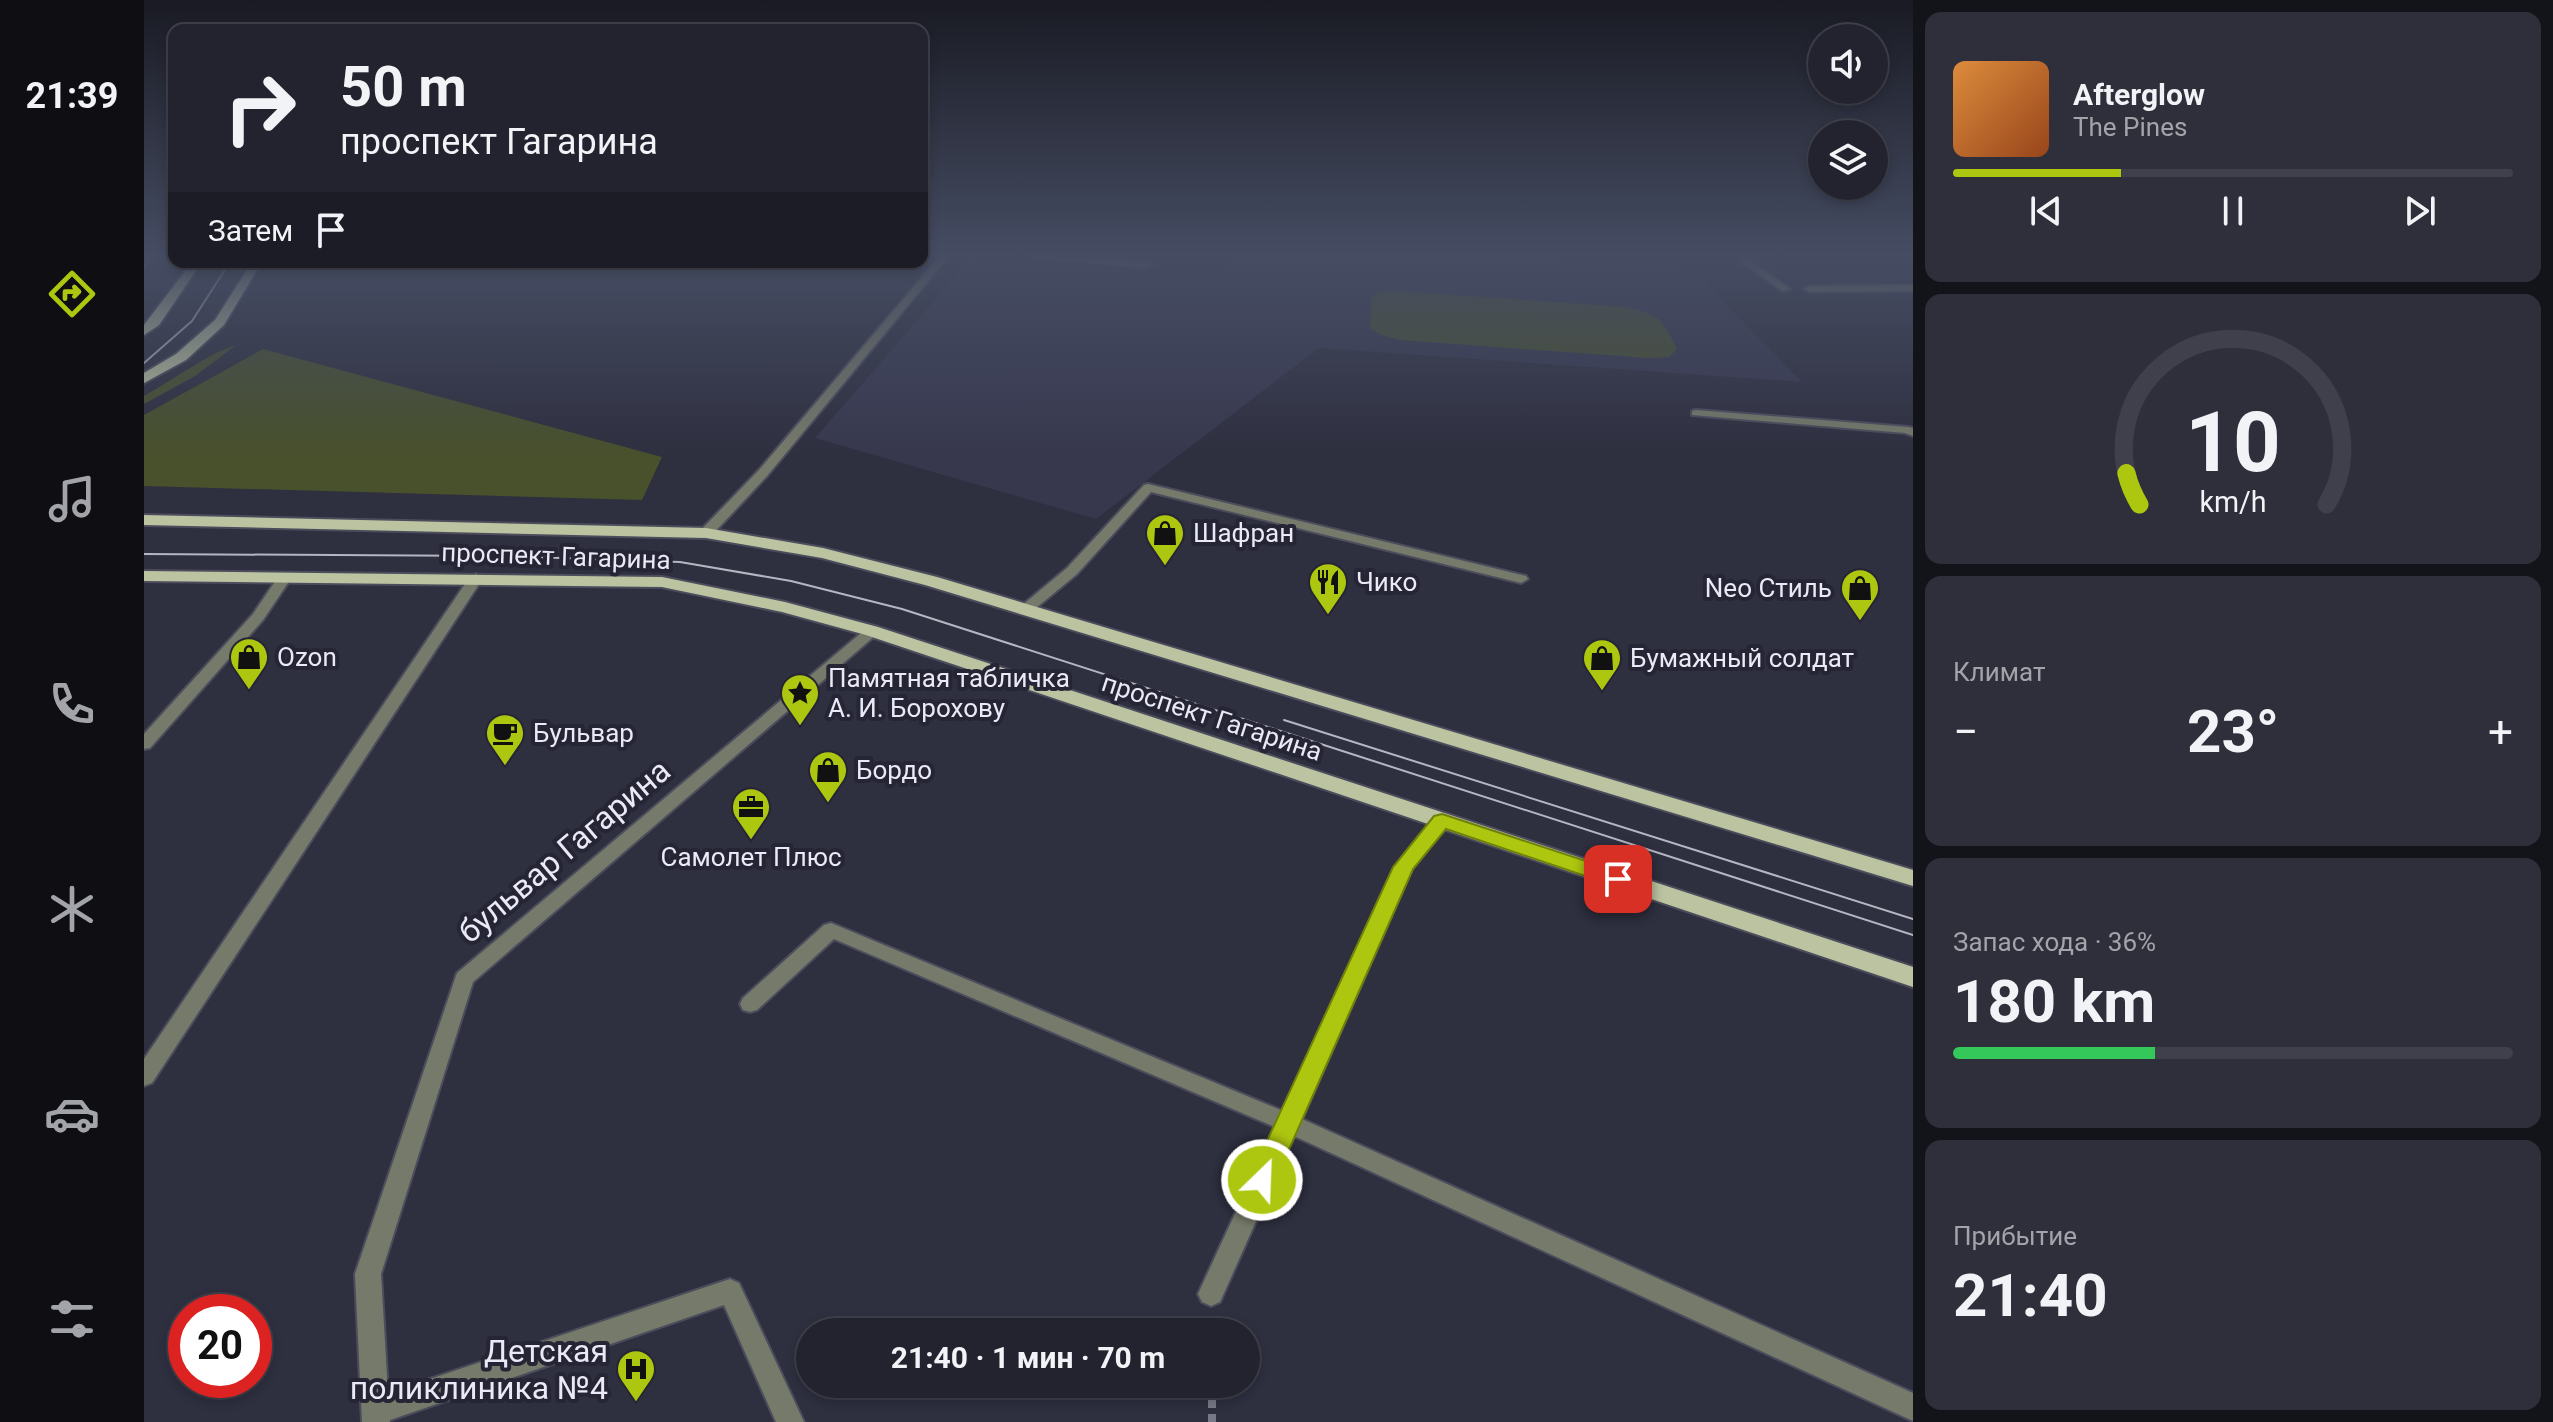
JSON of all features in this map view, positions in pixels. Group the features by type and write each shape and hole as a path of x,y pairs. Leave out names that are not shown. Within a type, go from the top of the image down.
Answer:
{"main road":[{"path":"144,379 181,357 218,323"},
{"name":"проспект Гагарина","path":"144,520 706,533 823,553 1025,610 1913,878"},
{"name":"проспект Гагарина","path":"144,576 662,582 785,607 872,631 1913,977"}],"street":[{"path":"706,533 763,473 888,323"},
{"path":"1696,413 1908,430 1913,433"},
{"path":"1025,610 1072,571 1148,488 1521,579"},
{"path":"144,744 258,617 285,577"},
{"path":"144,1077 476,578"},
{"name":"бульвар Гагарина","path":"375,1416 368,1274 464,978 872,631"},
{"path":"1211,1294 1404,867 1442,821"},
{"path":"750,1004 831,930 1288,1123 1913,1407"},
{"path":"375,1416 730,1291 790,1422"}],"path":[{"path":"1212,1398 1212,1422"}],"shaded area":[{"path":"915,323 1744,323 1802,382 1319,348 1096,519 815,438"}],"green space":[{"path":"1370,323 1662,323 1677,349 1669,357 1648,358 1400,340 1381,335 1370,328"},
{"path":"235,346 195,376 144,404 144,396 204,360"},
{"path":"263,349 662,457 642,500 144,486 144,415"}],"tram line":[{"path":"144,363 189,323"},
{"path":"144,554 498,556 680,562 791,581 902,609 1913,935"},
{"path":"1284,720 1913,919"}],"place":[{"name":"Шафран","path":"1165,567"},
{"name":"Чико","path":"1328,616"},
{"name":"Neo Стиль","path":"1860,622"},
{"name":"Ozon","path":"249,691"},
{"name":"Бумажный солдат","path":"1602,692"},
{"name":"Памятная табличка А. И. Борохову","path":"800,727"},
{"name":"Бульвар","path":"505,767"},
{"name":"Бордо","path":"828,804"},
{"name":"Самолет Плюс","path":"751,841"},
{"name":"Детская поликлиника №4","path":"636,1403"}],"route":[{"path":"1262,1180 1404,867 1442,821 1618,879"}]}
